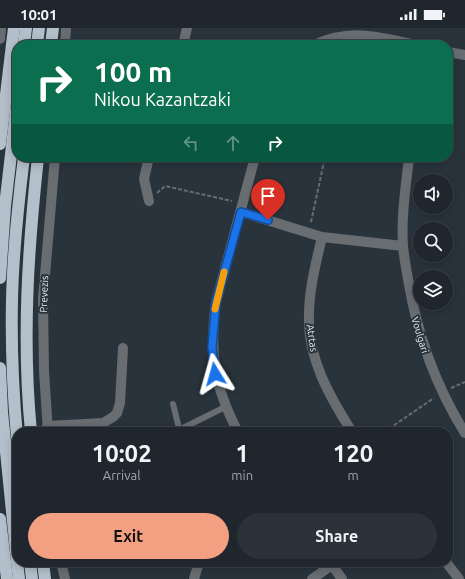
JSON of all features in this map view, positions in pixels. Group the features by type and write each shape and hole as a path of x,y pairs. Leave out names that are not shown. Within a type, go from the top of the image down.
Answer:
{"highway":[{"path":"13,40 14,28"},
{"path":"25,40 26,28"},
{"path":"38,40 39,28"},
{"path":"52,40 53,28"},
{"path":"0,144 12,45"},
{"path":"0,278 5,206 12,146"},
{"path":"16,427 13,381 12,299 16,233 23,162"},
{"path":"30,427 25,331 28,245 37,162"},
{"path":"0,368 2,412 12,511"},
{"path":"0,519 7,579"},
{"path":"18,567 19,579"},
{"path":"31,567 32,579"},
{"path":"44,567 45,579"}],"street":[{"path":"0,39 1,28"},
{"path":"65,40 66,28"},
{"path":"184,40 187,28"},
{"path":"326,40 333,37 362,33 394,40"},
{"path":"453,53 465,55"},
{"name":"Prevezis","path":"47,427 43,299 55,162"},
{"path":"148,162 144,179 149,201"},
{"path":"235,427 225,407 215,374 212,347 213,326 216,302 254,162"},
{"name":"Voulgari","path":"408,162 404,203 403,246 414,314 422,343 442,392 465,433"},
{"path":"242,208 322,237 403,246"},
{"name":"Atrtas","path":"322,237 311,287 308,316 311,346 324,384 334,404 349,427"},
{"path":"66,427 103,423 117,413 120,403 122,348"},
{"path":"62,567 65,579"},
{"path":"194,579 198,567"},
{"path":"312,579 327,567"},
{"path":"333,567 342,579"},
{"path":"450,567 459,579"}],"lane":[{"path":"173,404 179,427"},
{"path":"188,427 225,407"}],"path":[{"path":"309,233 324,162"},
{"path":"149,201 165,186 242,208"},
{"path":"391,427 442,392 465,382"}],"slow traffic":[{"path":"215,309 224,272"}],"route":[{"path":"215,374 212,347 216,302 241,212 268,220"}]}
